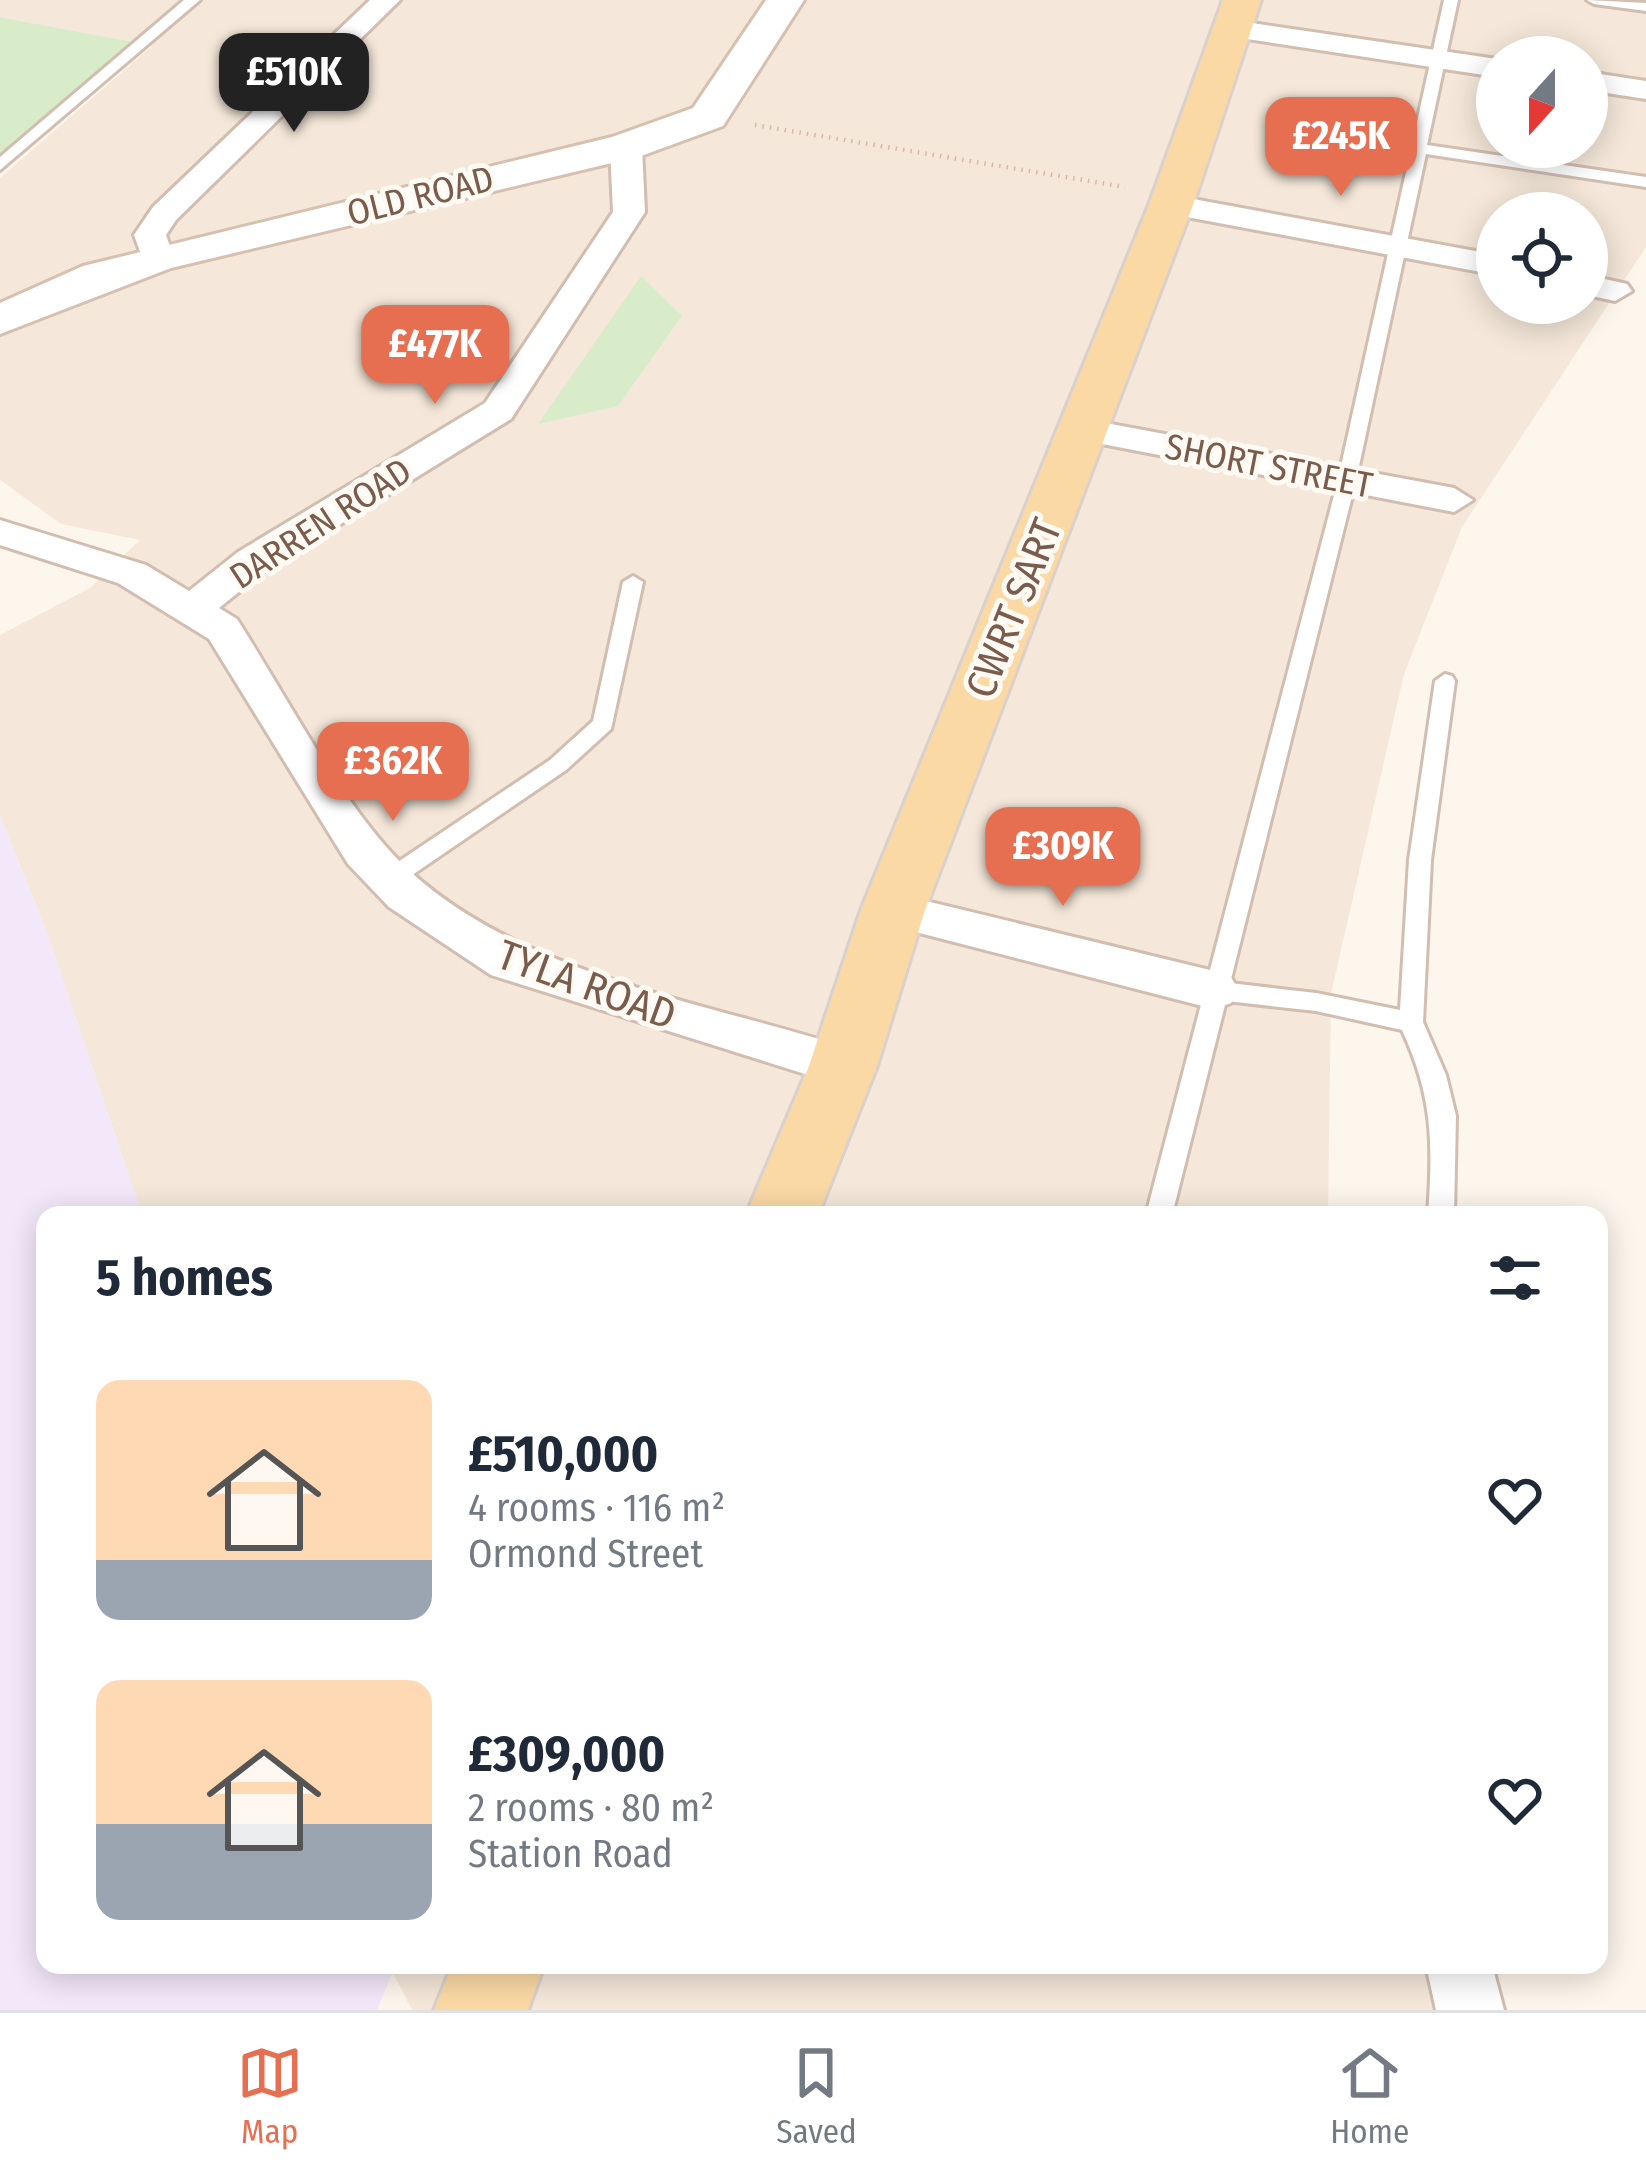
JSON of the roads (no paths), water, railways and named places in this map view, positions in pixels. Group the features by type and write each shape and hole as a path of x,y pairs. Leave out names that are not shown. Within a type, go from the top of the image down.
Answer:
{"main road":[{"name":"CWRT SART","path":"786,1206 843,1066 893,910 1173,201 1236,15"},
{"path":"481,2010 495,1974"}],"street":[{"path":"157,258 150,235 164,214 386,0"},
{"name":"OLD ROAD","path":"0,320 99,276 157,258 626,147 708,117 785,0"},
{"path":"1236,15 1476,65"},
{"path":"1608,84 1646,90"},
{"name":"DARREN ROAD","path":"194,608 253,561 498,411 628,212 626,147"},
{"path":"1173,201 1476,260"},
{"name":"SHORT STREET","path":"1084,430 1454,500"},
{"name":"TYLA ROAD","path":"0,532 132,574 223,629 364,852 388,880 508,962 843,1066"},
{"path":"893,910 1214,990"},
{"path":"1461,1974 1470,2010"}],"lane":[{"path":"0,165 193,0"},
{"path":"1161,1206 1346,480 1450,0"},
{"path":"1594,0 1646,7"},
{"path":"1418,148 1646,182"},
{"path":"388,880 558,765 603,724 633,582"},
{"path":"1442,1206 1447,1119 1438,1078 1411,1022 1420,860 1445,681"},
{"path":"1214,990 1316,1002 1411,1022"}]}
